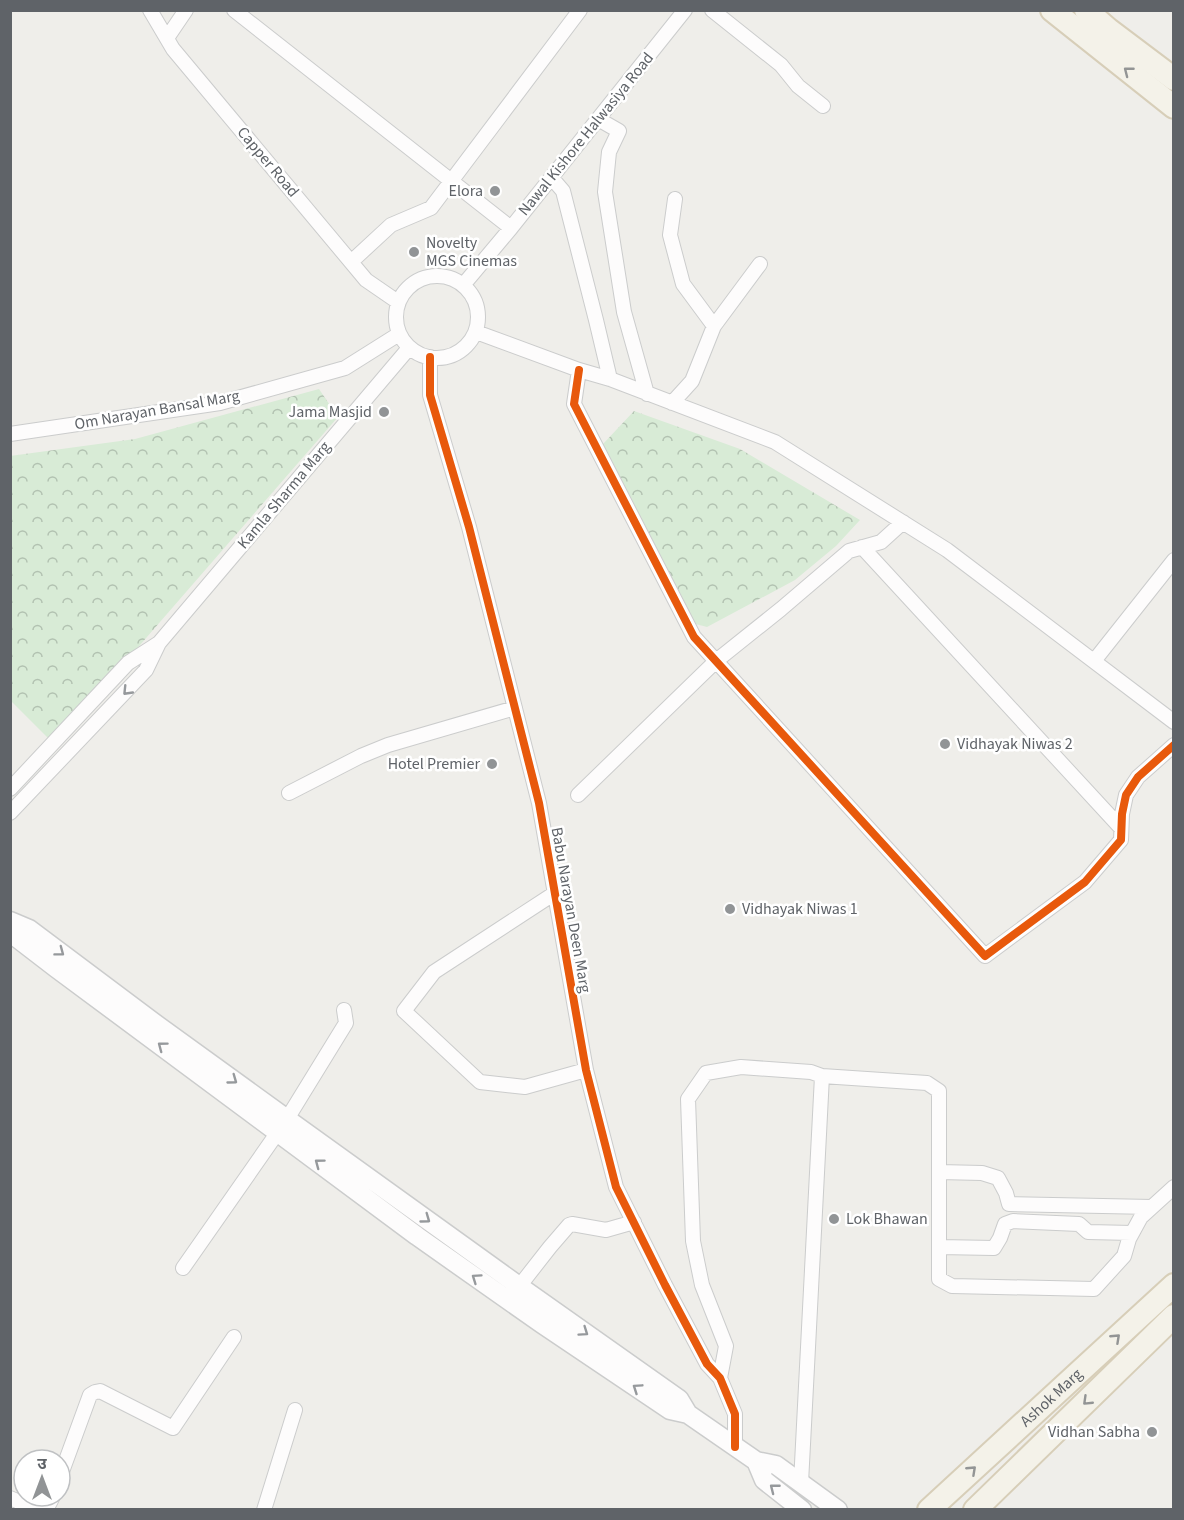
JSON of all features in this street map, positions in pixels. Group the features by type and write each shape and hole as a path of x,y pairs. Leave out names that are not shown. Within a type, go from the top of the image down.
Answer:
{"main road":[{"path":"1052,10 1173,107"},
{"path":"1086,10 1173,79"},
{"name":"Ashok Marg","path":"929,1509 1173,1285"},
{"name":"Ashok Marg","path":"975,1509 1173,1316"}],"street":[{"name":"Capper Road","path":"150,10 181,58 366,280 398,302"},
{"path":"167,38 186,10"},
{"path":"234,10 511,228"},
{"path":"351,262 391,225 431,208 580,10"},
{"name":"Nawal Kishore Halwasiya Road","path":"464,284 685,10"},
{"path":"712,10 781,65 798,86 823,106"},
{"path":"598,119 619,131 609,152 605,192 624,312 647,394"},
{"path":"551,177 563,191 610,379"},
{"path":"675,199 670,235 682,284 714,326"},
{"path":"672,403 692,381 714,326 760,264"},
{"path":"438,275 453,278 464,284 476,301 479,316 476,332 468,345 457,353 445,358 423,356 409,348 399,334 395,317 398,302 406,289 421,278 438,275"},
{"path":"476,332 610,379 775,442 947,550 1173,722"},
{"name":"Om Narayan Bansal Marg","path":"10,434 220,403 345,368 399,334"},
{"name":"Kamla Sharma Marg","path":"10,813 146,670 159,643 409,348"},
{"name":"Babu Narayan Deen Marg","path":"430,357 430,395 469,527 539,803 586,1070 616,1187 664,1285 707,1364 720,1378 735,1414 735,1447"},
{"path":"579,370 574,404 694,637 985,956 1086,882 1121,840 1122,814 1126,795 1138,777 1173,745"},
{"path":"578,795 716,661 849,551 881,542 903,522"},
{"path":"862,547 1121,828"},
{"path":"1094,661 1171,570"},
{"name":"Kamla Sharma Marg","path":"10,789 128,663 159,643"},
{"path":"289,793 361,756 515,708"},
{"path":"51,746 63,758"},
{"path":"555,893 434,972 404,1011 480,1082 525,1087 586,1070"},
{"path":"10,923 29,929 153,1022 382,1210 417,1236 514,1293 679,1398 688,1414 735,1447 756,1461 776,1465 838,1509"},
{"path":"183,1268 282,1126 346,1023 344,1010"},
{"path":"720,1378 726,1346 702,1285 693,1241 687,1099 706,1073 741,1067 811,1072 822,1076 927,1083 939,1091 939,1279 952,1286 1094,1289 1124,1256 1129,1239 1141,1217 1173,1187"},
{"path":"801,1483 822,1076"},
{"path":"282,1126 394,1196 514,1293"},
{"path":"939,1172 982,1173 998,1178 1009,1204 1152,1207"},
{"path":"382,1210 394,1196"},
{"path":"939,1247 994,1248 1005,1224 1013,1221 1079,1224 1088,1232 1132,1233"},
{"path":"514,1293 569,1225 606,1230 634,1222"},
{"path":"71,1448 90,1395 100,1391 173,1428 234,1337"},
{"path":"264,1509 295,1410"},
{"path":"756,1461 764,1480 802,1509"},
{"path":"10,1498 39,1509"}],"green space":[{"path":"319,389 338,417 54,744 11,701 10,456 135,439"},
{"path":"634,411 740,449 860,520 836,546 795,580 707,627 696,624 603,444"}],"cycle path":[{"path":"430,357 430,395 469,527 539,803 586,1070 616,1187 707,1364 720,1378 735,1414 735,1447"},
{"path":"579,370 574,404 694,637 985,956 1085,882 1121,840 1122,814 1126,795 1138,777 1174,745"}],"place":[{"name":"Elora","path":"495,191"},
{"name":"Novelty MGS Cinemas","path":"414,252"},
{"name":"Jama Masjid","path":"384,412"},
{"name":"Vidhayak Niwas 2","path":"945,744"},
{"name":"Hotel Premier","path":"492,764"},
{"name":"Vidhayak Niwas 1","path":"730,909"},
{"name":"Lok Bhawan","path":"834,1219"},
{"name":"Vidhan Sabha","path":"1152,1432"}]}
